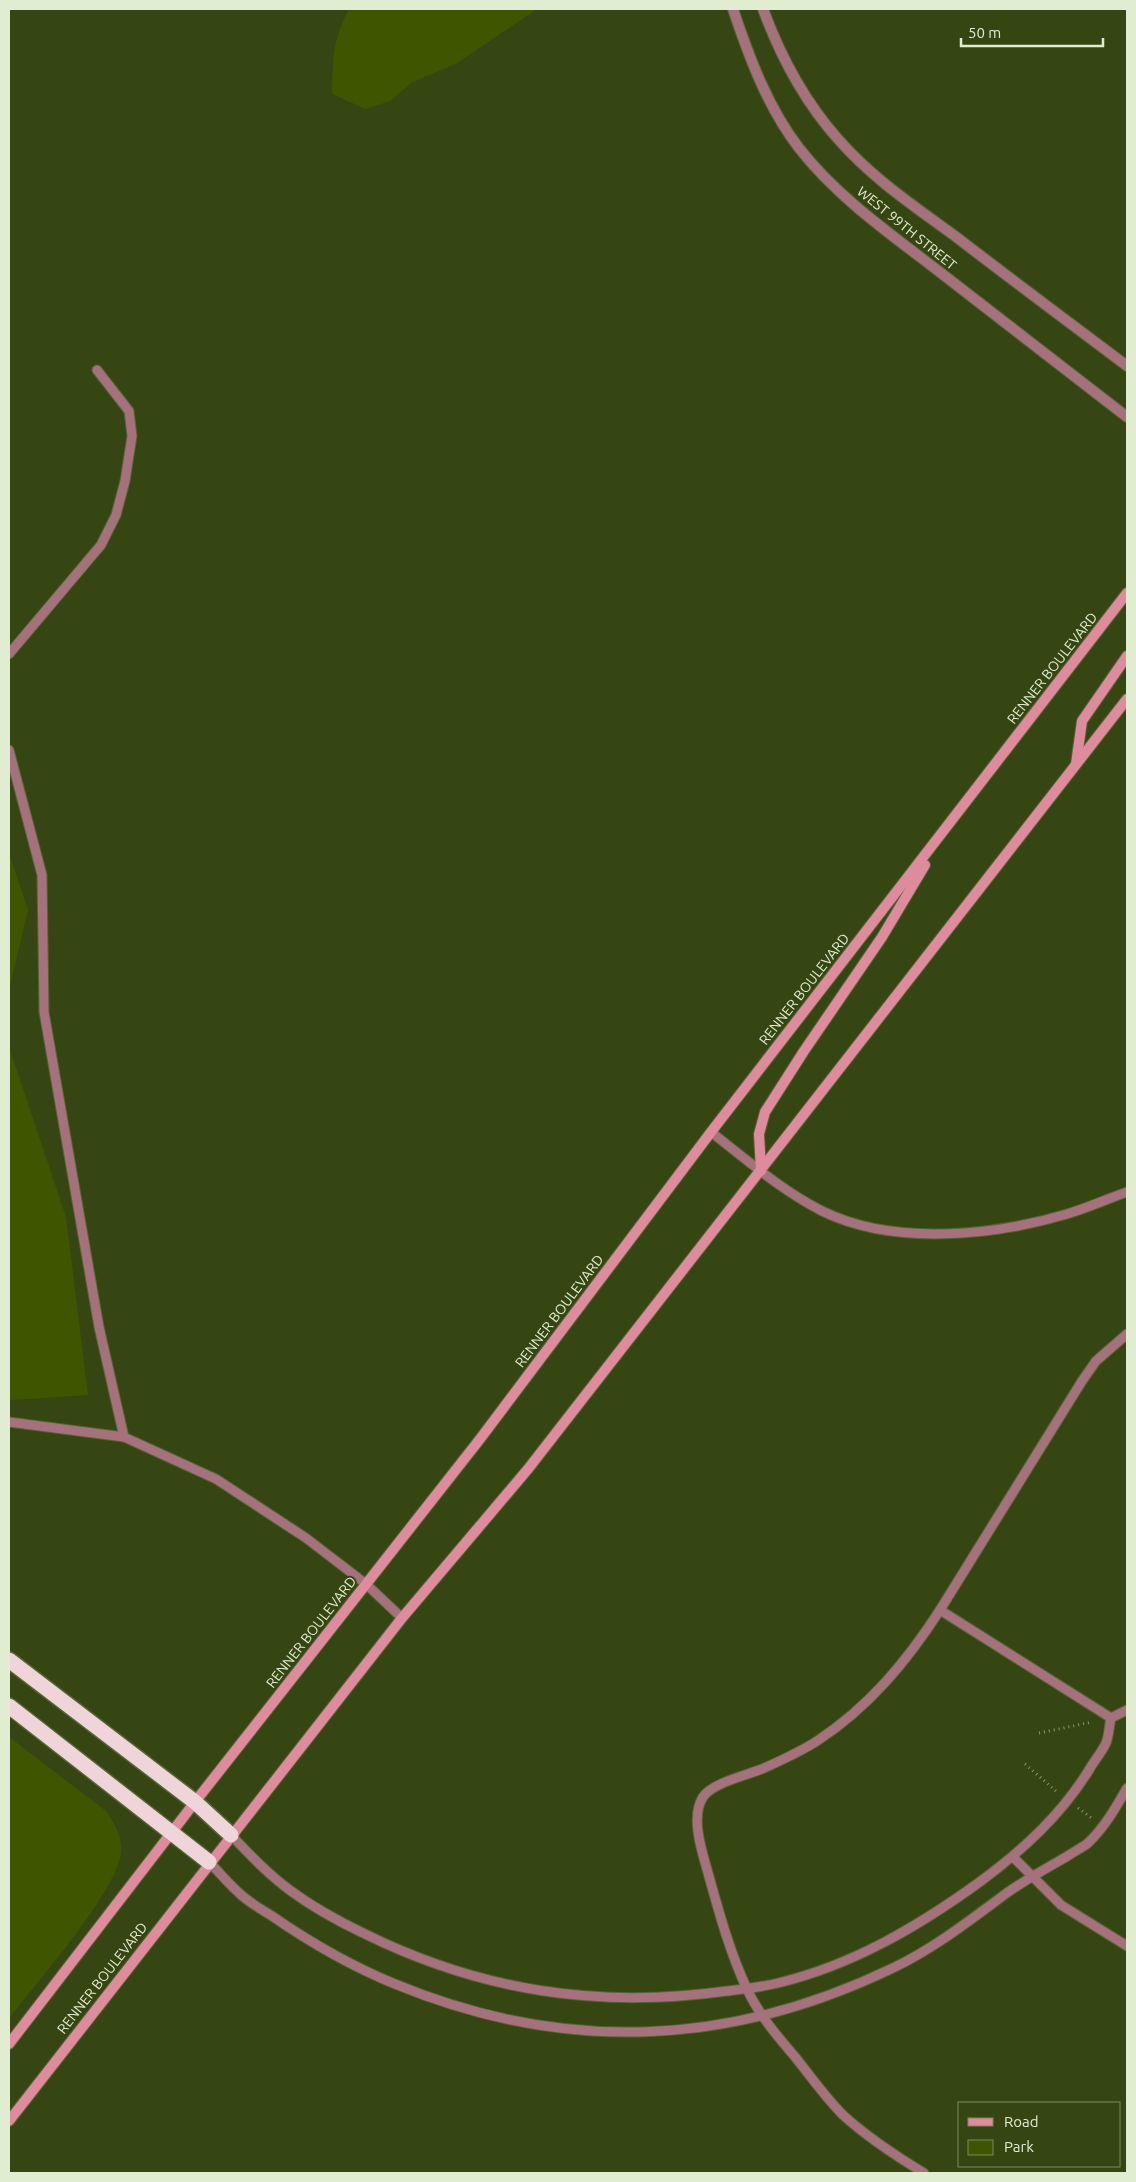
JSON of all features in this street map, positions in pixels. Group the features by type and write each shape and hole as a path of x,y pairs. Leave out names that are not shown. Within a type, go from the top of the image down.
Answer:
{"highway":[{"path":"9,1660 194,1802 231,1834"},
{"path":"9,1706 210,1862"}],"main road":[{"name":"RENNER BOULEVARD","path":"9,2044 173,1832 194,1802 480,1439 711,1132 1127,593"},
{"path":"1076,765 1082,721 1127,656"},
{"name":"RENNER BOULEVARD","path":"9,2121 231,1834 402,1618 528,1469 1127,699"},
{"path":"761,1171 759,1134 765,1112 882,937 947,827"}],"street":[{"name":"WEST 99TH STREET","path":"733,9 768,96 789,134 812,163 881,226 1127,416"},
{"name":"WEST 99TH STREET","path":"762,9 784,56 810,102 824,122 854,156 905,200 1127,366"}],"lane":[{"path":"9,654 101,544 116,515 125,481 132,436 129,411 97,370"},
{"path":"9,750 42,875 44,1012 99,1327 124,1436"},
{"path":"711,1132 789,1192 824,1212 871,1228 931,1234 1002,1230 1067,1214 1127,1192"},
{"path":"924,2173 896,2156 843,2114 762,2016 747,1988 720,1913 705,1861 698,1824 703,1797 711,1788 763,1768 816,1742 856,1712 886,1683 917,1645 940,1610 1082,1380 1096,1361 1127,1334"},
{"path":"9,1422 124,1436 216,1479 306,1538 366,1584 402,1618"},
{"path":"940,1610 1111,1718"},
{"path":"1111,1718 1127,1710"},
{"path":"231,1834 261,1867 292,1892 329,1916 381,1942 446,1969 519,1989 626,1999 689,1997 778,1983 841,1963 896,1938 957,1898 1013,1857 1042,1831 1073,1795 1106,1742 1111,1718"},
{"path":"210,1862 240,1894 311,1943 372,1974 431,1999 508,2020 587,2032 664,2032 717,2026 762,2016 829,1995 896,1966 957,1930 1031,1878 1087,1844 1106,1822 1127,1788"},
{"path":"1013,1857 1031,1878 1061,1905 1127,1946"}],"path":[{"path":"1039,1733 1111,1718"}],"green space":[{"path":"349,9 537,9 457,63 411,83 390,101 366,109 332,94 334,50"},
{"path":"9,853 28,910 9,990"},
{"path":"9,1047 66,1217 88,1395 11,1400 9,1398"},
{"path":"9,1737 106,1811 117,1830 121,1842 121,1853 115,1871 90,1914 9,2019"}]}
